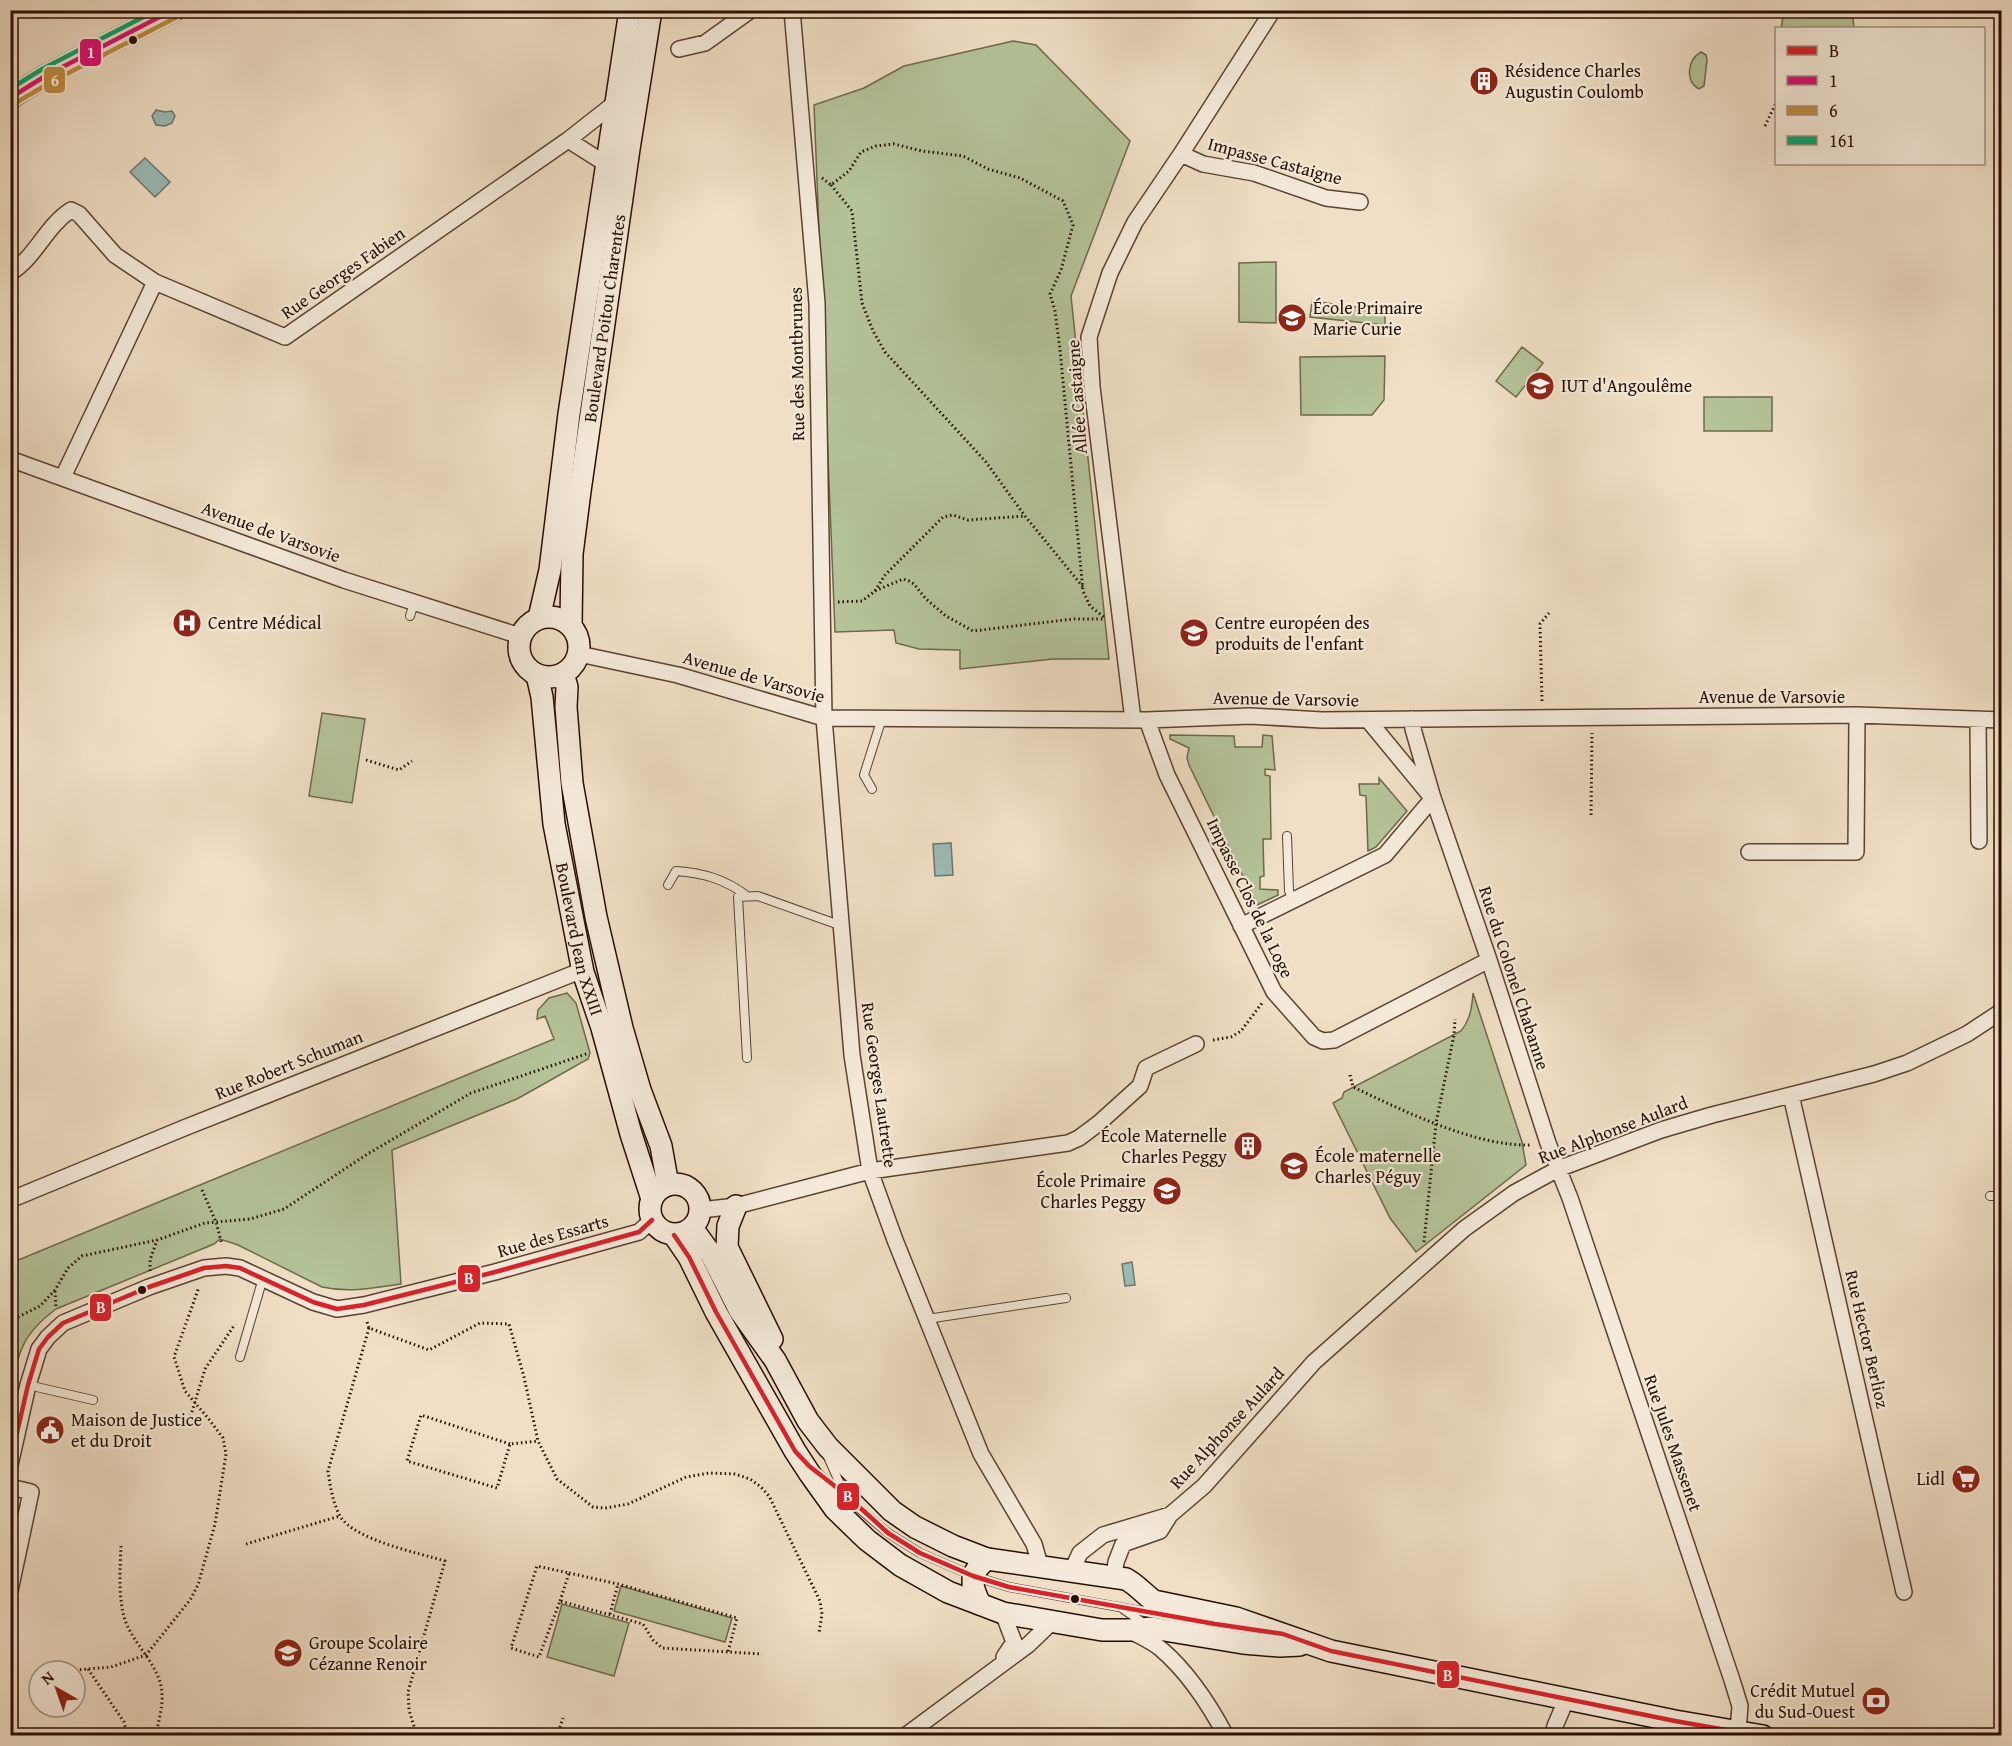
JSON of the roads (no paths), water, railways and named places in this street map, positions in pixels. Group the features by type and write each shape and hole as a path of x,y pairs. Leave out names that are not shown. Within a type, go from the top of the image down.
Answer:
{"main road":[{"path":"10,98 47,75 174,10"},
{"name":"Boulevard Poitou Charentes","path":"538,618 550,570 568,414 630,10"},
{"name":"Boulevard Poitou Charentes","path":"571,626 572,554 580,491 651,10"},
{"path":"556,617 571,626 577,635 579,644 576,662 563,674 555,677 537,675 529,670 523,663 518,645 520,636 531,622 538,618 556,617"},
{"name":"Boulevard Jean XXIII","path":"563,674 567,687 566,707 572,783 596,917 622,1028 640,1090 661,1146 660,1192"},
{"name":"Boulevard Jean XXIII","path":"537,675 542,697 554,824 583,972 631,1134 660,1192"},
{"path":"689,1224 661,1230 652,1220 650,1213 660,1192 684,1185 691,1189 700,1202 689,1224 689,1257 716,1312 795,1451 835,1509 867,1540 900,1564 938,1586 1003,1613 1102,1629 1141,1616 1154,1601 1236,1618 1331,1651 1567,1698 1675,1724 1763,1736"},
{"path":"736,1206 728,1226 727,1246 771,1336 775,1360"},
{"path":"689,1224 711,1254 740,1311 775,1360 808,1421 828,1447 892,1511 915,1527 953,1546 987,1559 1126,1579 1136,1585 1141,1616"},
{"path":"980,1604 973,1590 973,1576 978,1566 987,1559"},
{"path":"1141,1616 1189,1635 1280,1646 1314,1645"}],"street":[{"path":"680,49 705,43 751,10"},
{"name":"Rue des Montbrunes","path":"792,10 817,303 824,718"},
{"name":"Allée Castaigne","path":"1140,720 1113,618 1089,337 1110,273 1130,232 1273,10"},
{"name":"Rue Georges Fabien","path":"155,282 285,337 568,140 615,103"},
{"path":"568,140 606,164"},
{"name":"Impasse Castaigne","path":"1181,154 1203,164 1254,173 1326,198 1360,202"},
{"path":"10,273 22,266 62,217 71,210 79,214 115,255 155,282 63,477"},
{"name":"Avenue de Varsovie","path":"10,459 344,580 412,610 520,636"},
{"name":"Avenue de Varsovie","path":"579,654 678,675 824,718 1140,720 1250,716 1368,720 1857,716 2001,720"},
{"path":"1749,852 1856,852 1857,716"},
{"name":"Rue Georges Lautrette","path":"824,718 852,1055 870,1171 895,1240 981,1454 1034,1544 1040,1565"},
{"name":"Rue du Colonel Chabanne","path":"1412,719 1433,798 1558,1169"},
{"path":"1977,719 1979,841"},
{"name":"Impasse Clos de la Loge","path":"1140,720 1274,992 1314,1037 1330,1041 1489,960"},
{"name":"Rue du Colonel Chabanne","path":"1368,720 1433,798"},
{"path":"1241,926 1385,855 1433,798"},
{"name":"Rue Robert Schuman","path":"10,1200 427,1031 575,973 583,972"},
{"name":"Rue Alphonse Aulard","path":"1114,1578 1116,1562 1123,1544 1160,1531 1170,1515 1204,1486 1314,1362 1490,1209 1514,1193 1558,1169 1661,1130 1874,1074 1907,1063 1967,1034 2001,1012"},
{"path":"689,1224 736,1206 870,1171 1068,1143 1079,1138 1140,1086 1146,1068 1196,1044"},
{"name":"Rue Hector Berlioz","path":"1791,1095 1904,1592"},
{"name":"Rue Jules Massenet","path":"1558,1169 1570,1198 1732,1680 1740,1706 1738,1731"},
{"name":"Rue des Essarts","path":"10,1465 28,1385 39,1350 55,1329 63,1323 149,1287 204,1268 226,1266 240,1268 313,1302 337,1309 364,1305 495,1272 639,1232 652,1220"},
{"path":"10,1487 31,1492 10,1592"},
{"name":"Rue Alphonse Aulard","path":"1072,1570 1080,1553 1103,1535 1170,1515"},
{"path":"993,1671 1012,1647 1014,1641 1003,1613"},
{"path":"1141,1616 1160,1648 1191,1680 1212,1709 1226,1736"},
{"path":"905,1736 1028,1645 1053,1621"},
{"path":"1189,1635 1180,1640 1176,1649 1191,1680"},
{"path":"1554,1736 1555,1726 1567,1698"}],"lane":[{"path":"872,789 864,775 882,718"},
{"path":"1287,836 1289,891 1293,900"},
{"path":"668,885 675,871 700,873 734,886 747,896"},
{"path":"747,1058 738,897 758,896 842,926"},
{"path":"1990,1196 1999,1196 2001,1199"},
{"path":"240,1357 263,1278"},
{"path":"927,1319 1066,1298"},
{"path":"28,1385 93,1400"},
{"path":"819,1436 845,1494"},
{"path":"795,1451 809,1466 845,1494 888,1533 920,1553 973,1576 1009,1587 1116,1605 1141,1616"}],"water":[{"path":"156,110 172,111 175,116 172,123 165,126 156,125 152,116"},
{"path":"145,158 170,182 155,197 130,172"},
{"path":"951,843 953,875 935,876 933,844"},
{"path":"1132,1262 1135,1285 1125,1286 1122,1264"}],"place":[{"name":"Résidence Charles Augustin Coulomb","path":"1484,81"},
{"name":"École Primaire Marie Curie","path":"1292,318"},
{"name":"IUT d'Angoulême","path":"1540,386"},
{"name":"Centre Médical","path":"187,623"},
{"name":"Centre européen des produits de l'enfant","path":"1194,633"},
{"name":"École Maternelle Charles Peggy","path":"1248,1146"},
{"name":"École maternelle Charles Péguy","path":"1294,1166"},
{"name":"École Primaire Charles Peggy","path":"1167,1191"},
{"name":"Maison de Justice et du Droit","path":"50,1430"},
{"name":"Lidl","path":"1966,1479"},
{"name":"Groupe Scolaire Cézanne Renoir","path":"288,1653"},
{"name":"Crédit Mutuel du Sud-Ouest","path":"1876,1701"}]}
